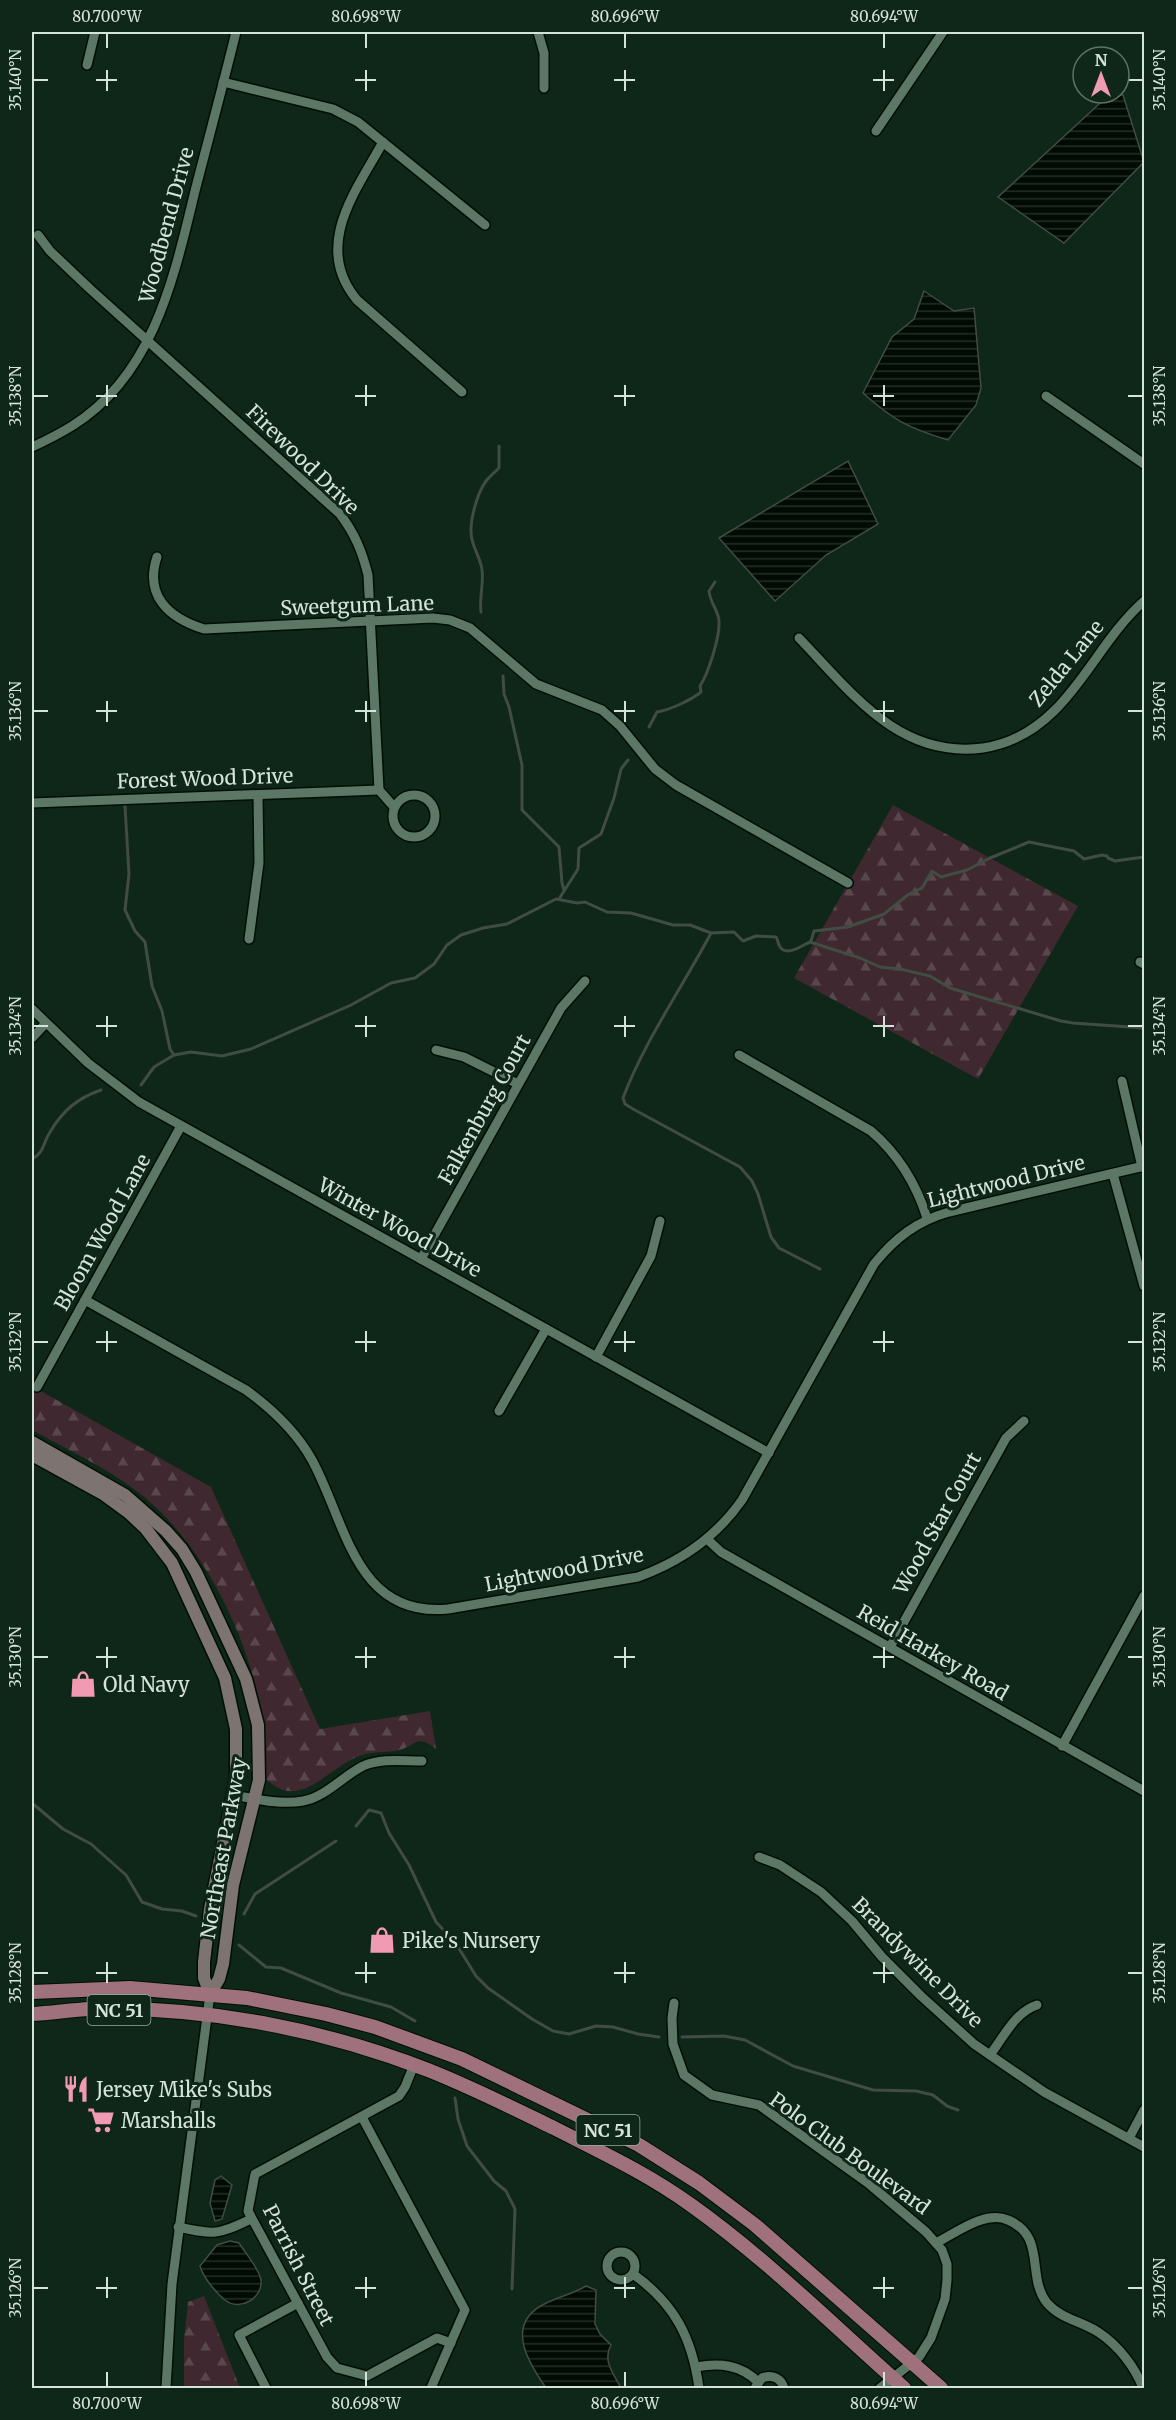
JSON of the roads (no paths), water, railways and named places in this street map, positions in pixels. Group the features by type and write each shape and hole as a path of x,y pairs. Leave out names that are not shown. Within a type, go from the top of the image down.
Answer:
{"main road":[{"name":"NC 51","path":"34,1993 130,1988 247,1998 326,2013 395,2034 481,2068 639,2145 699,2183 756,2225 911,2364 941,2388"},
{"name":"NC 51","path":"32,2014 90,2009 149,2010 207,2015 323,2037 414,2065 501,2102 631,2167 689,2204 744,2244 893,2384 904,2388"}],"street":[{"path":"87,65 95,32"},
{"name":"Woodbend Drive","path":"32,447 73,426 104,400 138,359 148,340 167,300 236,32"},
{"path":"538,32 544,53 544,88"},
{"path":"876,131 943,32"},
{"path":"223,82 333,109 358,122 485,225"},
{"path":"383,142 340,224 338,252 341,273 345,284 357,300 462,392"},
{"name":"Firewood Drive","path":"38,235 50,251 89,288 340,514 361,548 368,575 379,789"},
{"path":"1046,396 1144,464"},
{"name":"Sweetgum Lane","path":"157,557 152,571 159,600 184,622 204,629 433,618 450,620 470,628 536,684 602,710 620,726 655,769 676,785 848,883"},
{"name":"Zelda Lane","path":"799,638 858,699 893,729 928,745 952,749 974,749 995,746 1014,739 1046,718 1066,698 1119,626 1144,601"},
{"path":"379,789 394,807 395,825 406,835 423,835 434,823 433,806 425,797 409,795 398,801 394,807"},
{"name":"Forest Wood Drive","path":"32,802 379,789"},
{"path":"249,939 259,862 258,795"},
{"name":"Falkenburg Court","path":"421,1259 561,1008 585,981"},
{"name":"Winter Wood Drive","path":"32,1009 112,1083 181,1126 769,1453"},
{"path":"32,1038 46,1023"},
{"path":"436,1050 464,1057 518,1084"},
{"path":"739,1055 881,1139 896,1155 907,1172 927,1218"},
{"path":"1122,1081 1143,1167"},
{"name":"Bloom Wood Lane","path":"37,1387 181,1126"},
{"name":"Lightwood Drive","path":"85,1300 246,1390 268,1406 297,1438 312,1461 354,1553 369,1579 387,1596 406,1606 427,1610 448,1609 623,1580 666,1566 707,1539 734,1511 769,1453 874,1264 900,1235 927,1218 1143,1167"},
{"path":"1113,1174 1144,1286"},
{"path":"596,1356 651,1256 660,1221"},
{"path":"499,1411 546,1329"},
{"name":"Wood Star Court","path":"890,1647 1006,1438 1024,1421"},
{"name":"Northeast Parkway","path":"32,1442 125,1495 147,1513 182,1550 196,1572 249,1689 258,1734 259,1780 233,1885 223,1964 219,1979 210,1994 207,2015 178,2227 166,2388"},
{"name":"Northeast Parkway","path":"32,1455 103,1494 146,1529 172,1563 225,1678 238,1749 234,1795 214,1878 210,1909 204,1978 210,1994"},
{"name":"Reid Harkey Road","path":"707,1539 721,1552 1144,1791"},
{"path":"1062,1746 1144,1596"},
{"path":"234,1795 304,1801 313,1798 373,1762 422,1761"},
{"name":"Brandywine Drive","path":"759,1857 780,1865 821,1892 933,2008 990,2055 1044,2092 1144,2147"},
{"name":"Polo Club Boulevard","path":"674,2003 673,2044 684,2074 712,2095 759,2105 867,2183 926,2232 942,2250 947,2264 945,2299 931,2338 922,2354 893,2384 880,2388"},
{"path":"990,2055 1017,2018 1029,2008 1037,2006"},
{"name":"Parrish Street","path":"414,2065 399,2096 255,2174 248,2211 327,2357 337,2368 366,2376 438,2338 451,2343"},
{"path":"1129,2138 1144,2110"},
{"path":"362,2117 465,2310 431,2388"},
{"path":"936,2243 976,2222 993,2217 1006,2218 1017,2224 1028,2236 1034,2248 1040,2290 1046,2301 1066,2318 1099,2332 1114,2345 1137,2373 1143,2388"},
{"path":"178,2227 204,2233 224,2232 251,2219"},
{"path":"633,2274 653,2290 675,2315 689,2343 699,2388"},
{"path":"266,2388 238,2336 298,2303"},
{"path":"696,2367 729,2366 744,2371 756,2385 766,2376 771,2376 780,2381 784,2388"}],"waterway":[{"path":"481,612 482,570 473,543 471,526 479,493 487,479 499,468 499,446"},
{"path":"649,727 657,712 680,704 701,692 700,686 718,637 719,618 709,591 715,582"},
{"path":"503,676 504,694 522,765 522,810 559,847 564,890"},
{"path":"559,899 578,869 579,848 601,834 614,798 621,769 628,760"},
{"path":"125,806 129,874 125,910 135,931 145,942 152,986 162,1011 170,1049 174,1055"},
{"path":"811,941 814,931 848,927 884,914 909,894 922,888 932,871 941,877 967,870 1029,842 1074,851 1084,859 1102,855 1115,861 1144,857"},
{"path":"141,1085 154,1067 174,1055 191,1052 222,1056 251,1049 351,1005 391,983 415,978 434,964 447,945 461,935 507,924 556,899 577,903 585,902 607,912 631,913 673,925 690,925 711,933 734,932 743,941 756,936 776,937 780,947 787,951 810,942 880,967 930,976 950,988 1061,1021 1144,1028"},
{"path":"711,933 642,1055 623,1098 625,1104 633,1109 740,1167 752,1181 771,1237 779,1248 820,1269"},
{"path":"32,1159 41,1151 60,1117 78,1101 101,1090"},
{"path":"32,1803 63,1829 91,1844 126,1875 142,1902 196,1916"},
{"path":"356,1826 369,1810 381,1813 389,1833 409,1865 436,1922 455,1942 476,1976 488,1988 532,2019 553,2031 569,2034 596,2026 613,2027 659,2037"},
{"path":"244,1914 255,1894 336,1841"},
{"path":"239,1945 266,1967 281,1968 341,1993 391,2007 415,2021"},
{"path":"682,2037 724,2036 745,2040 793,2066 873,2090 916,2091 933,2095 947,2106 958,2110"},
{"path":"455,2098 458,2119 467,2146 494,2181 506,2191 515,2209 512,2289"}],"place":[{"name":"Old Navy","path":"83,1684"},
{"name":"Pike's Nursery","path":"382,1940"},
{"name":"Jersey Mike's Subs","path":"76,2089"},
{"name":"Marshalls","path":"101,2120"}]}
